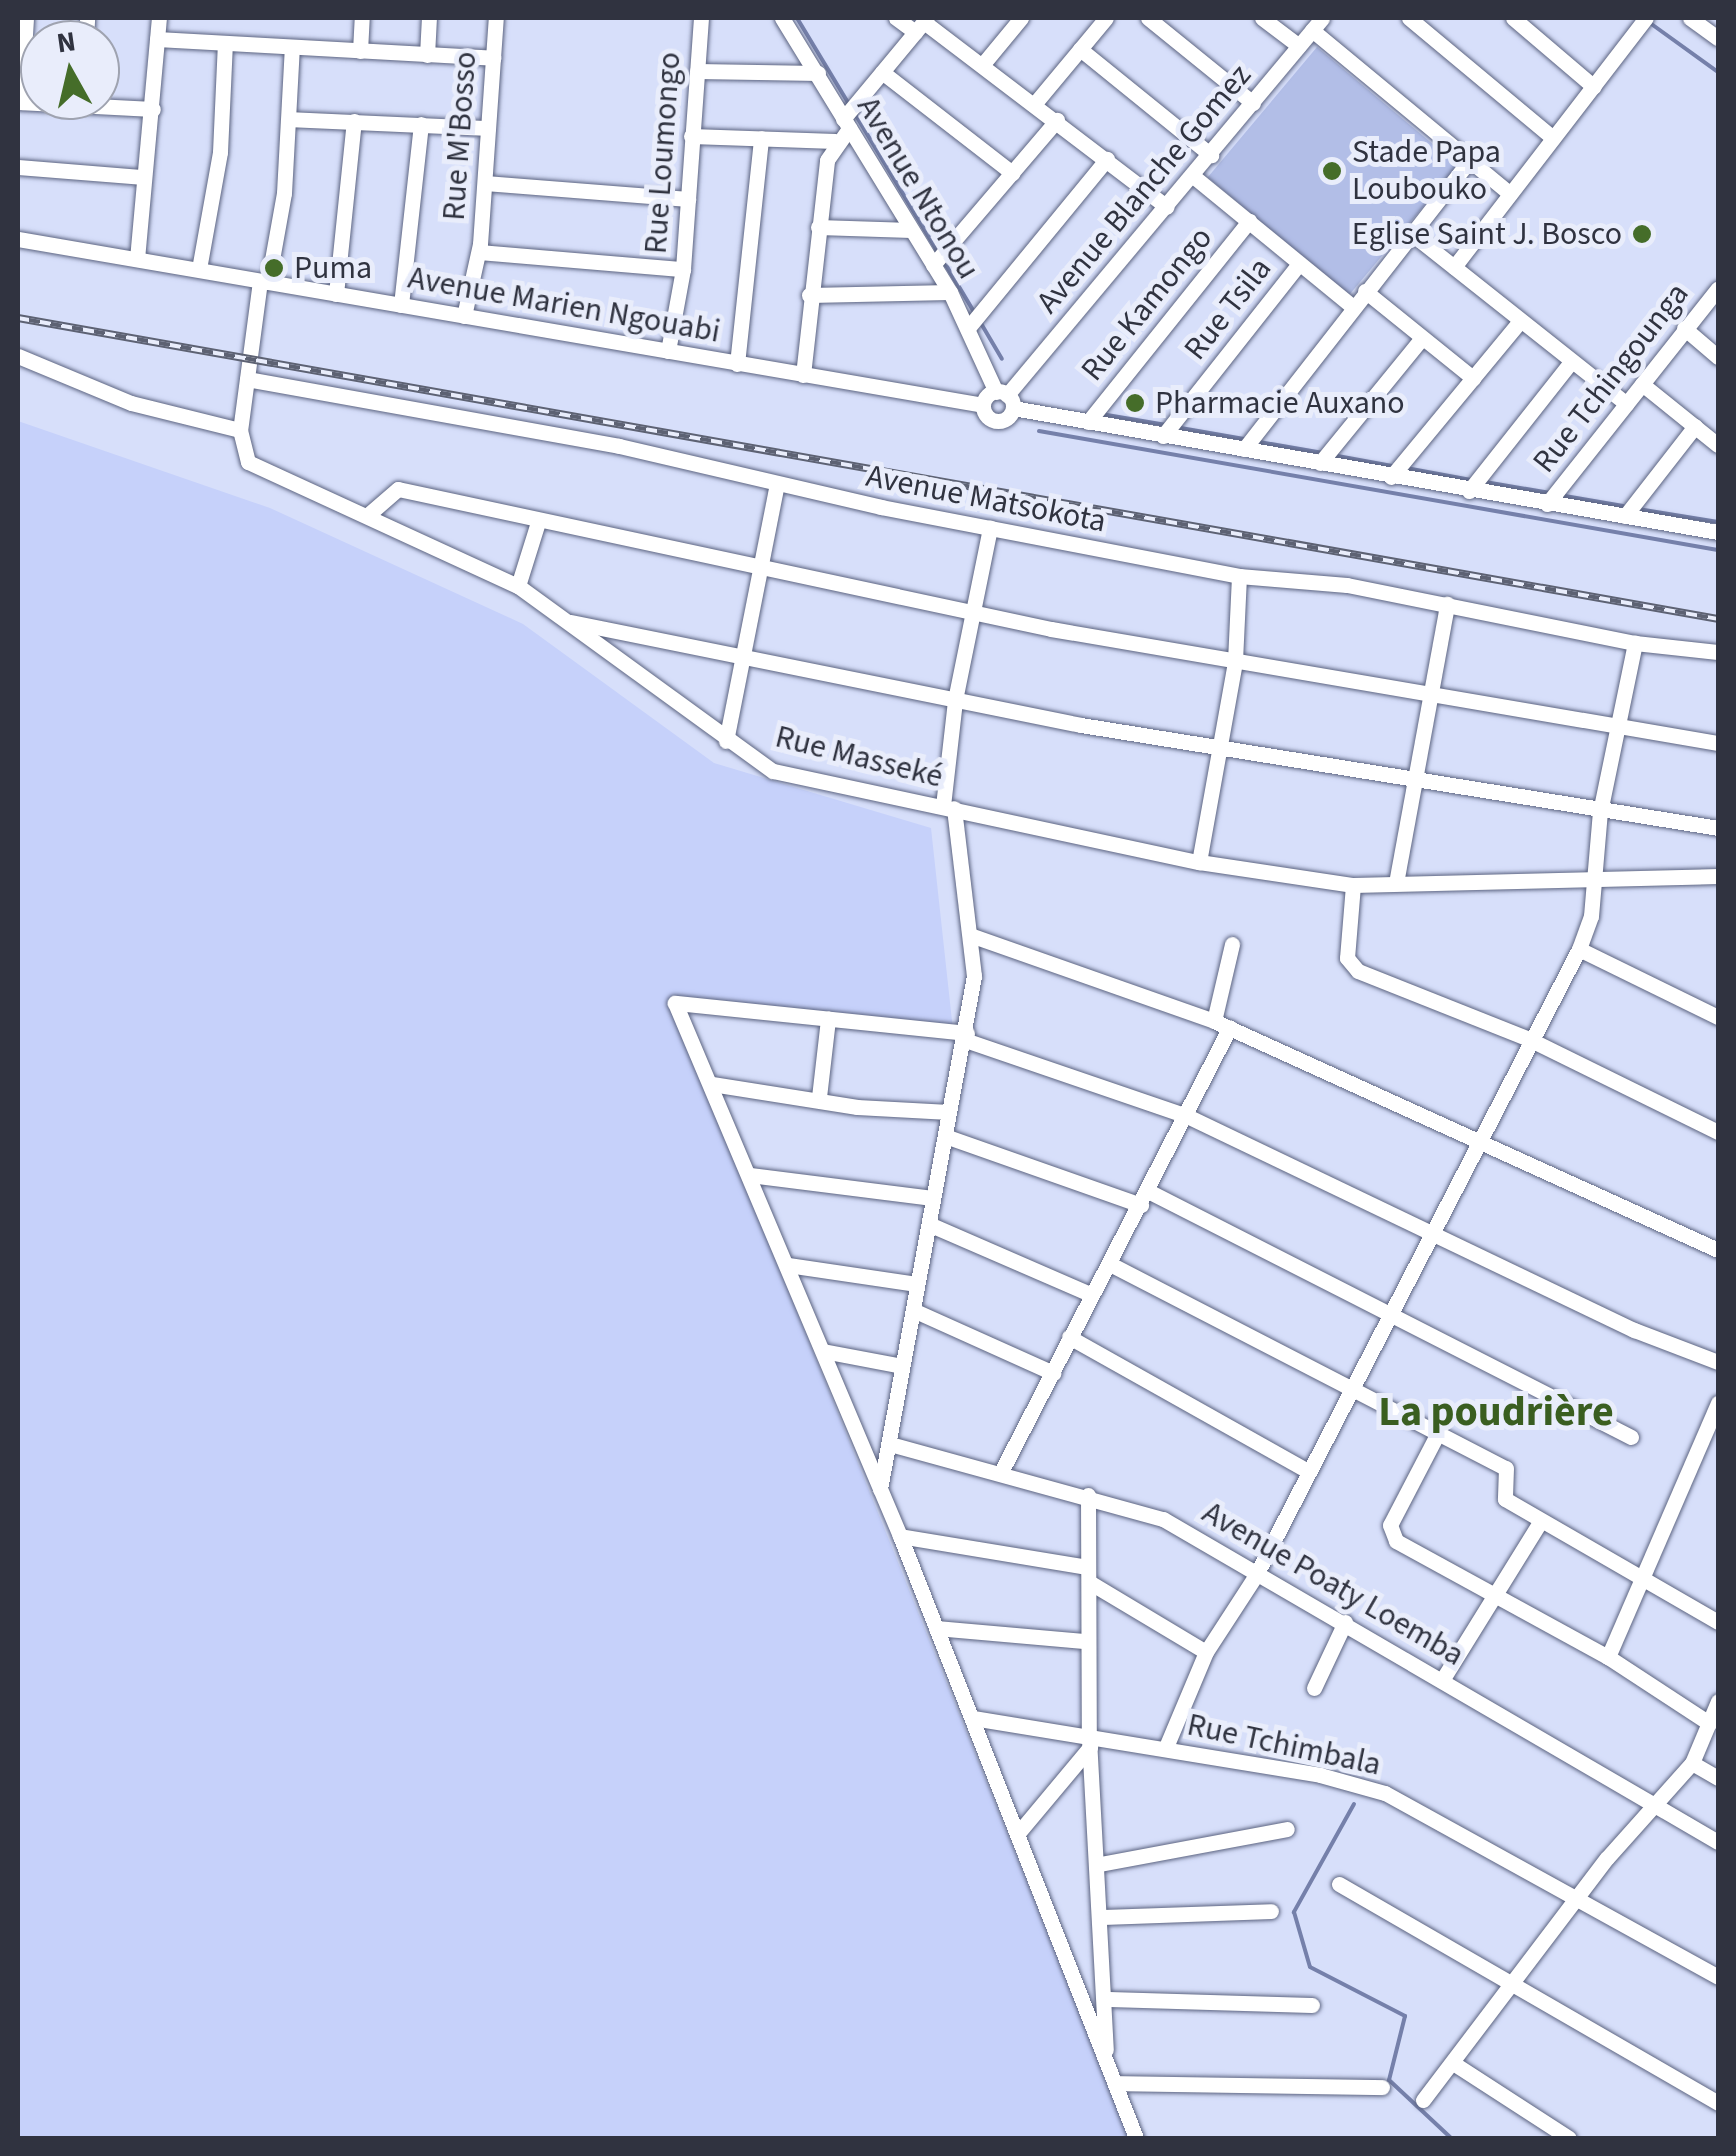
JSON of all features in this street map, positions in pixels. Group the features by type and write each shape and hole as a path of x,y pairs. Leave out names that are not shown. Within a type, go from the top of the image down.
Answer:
{"street":[{"path":"19,102 26,18"},
{"path":"137,259 141,177 153,109 159,18"},
{"path":"360,51 362,18"},
{"path":"427,54 429,18"},
{"name":"Rue M'Bosso","path":"464,316 479,252 496,18"},
{"name":"Rue Loumongo","path":"668,351 683,269 701,18"},
{"name":"Avenue Ntonou","path":"782,18 950,292 1005,398"},
{"path":"896,18 922,24 982,64 1036,102 1166,207"},
{"path":"982,64 1021,18"},
{"path":"1036,102 1106,18"},
{"path":"1148,18 1253,103"},
{"path":"1262,18 1299,46"},
{"path":"1409,18 1552,138"},
{"path":"1513,18 1594,88"},
{"path":"1454,267 1646,18"},
{"path":"1690,18 1718,38"},
{"path":"803,375 818,228 836,141 882,72 922,24"},
{"path":"1317,24 1510,194"},
{"name":"Avenue Blanche Gomez","path":"983,406 1005,398 1317,24"},
{"path":"157,39 493,58"},
{"path":"199,269 220,152 224,43"},
{"path":"18,356 132,404 240,430 289,118 292,46"},
{"path":"1080,50 1211,154"},
{"path":"697,71 818,73"},
{"path":"882,72 1012,173"},
{"path":"120,106 153,109"},
{"path":"289,118 488,128"},
{"path":"934,265 1057,120"},
{"path":"336,294 354,121"},
{"path":"401,305 421,124"},
{"path":"691,136 836,141"},
{"path":"737,364 762,138"},
{"path":"968,328 1107,159"},
{"path":"1244,449 1469,161"},
{"path":"18,166 141,177"},
{"path":"1194,176 1352,306"},
{"path":"485,183 688,199"},
{"name":"Rue Kamongo","path":"1088,422 1249,222"},
{"path":"818,228 912,230"},
{"path":"1412,233 1626,404"},
{"name":"Avenue Marien Ngouabi","path":"18,239 983,406 997,421 1005,398"},
{"path":"479,252 683,269"},
{"name":"Rue Tsila","path":"1163,436 1300,264"},
{"name":"Rue Tchingounga","path":"1548,504 1718,288"},
{"path":"1365,291 1472,378"},
{"path":"810,296 950,292"},
{"path":"1391,476 1520,322"},
{"path":"1684,328 1718,357"},
{"path":"1320,463 1422,338"},
{"path":"1469,491 1571,362"},
{"name":"Avenue Matsokota","path":"247,380 619,446 777,484 1239,576 1447,604 1635,643 1718,652"},
{"path":"1642,384 1718,444"},
{"path":"1005,398 1088,422 1718,532"},
{"path":"1625,516 1695,426"},
{"name":"Rue Masseké","path":"240,430 242,451 258,470 370,514 518,586 726,741 773,771 1199,862 1353,885 1718,876"},
{"path":"726,741 777,484"},
{"path":"370,514 398,489 973,614 1718,743"},
{"path":"518,586 538,522"},
{"path":"880,1490 966,1036 970,935 949,807 955,700 990,528"},
{"path":"1199,862 1235,661 1239,576"},
{"path":"1396,883 1447,604"},
{"path":"564,620 955,700 1600,812 1718,828"},
{"path":"1166,1748 1206,1652 1256,1575 1390,1312 1435,1233 1478,1138 1579,949 1594,882 1600,812 1635,643"},
{"path":"1353,885 1350,966 1530,1038 1718,1132"},
{"path":"970,935 1222,1024 1718,1250"},
{"path":"1001,1472 1090,1294 1110,1264 1188,1116 1222,1024 1232,944"},
{"path":"1579,949 1718,1017"},
{"path":"1136,2138 974,1718 750,1174 675,1003 966,1036 1188,1116 1634,1330 1718,1362"},
{"path":"819,1098 828,1019"},
{"path":"712,1084 949,1112"},
{"path":"945,1136 1145,1198 1390,1312 1631,1438"},
{"path":"750,1174 934,1198"},
{"path":"931,1225 1090,1294"},
{"path":"1110,1264 1352,1385 1506,1468 1502,1496 1640,1582 1718,1622"},
{"path":"788,1266 917,1284"},
{"path":"913,1310 1053,1373"},
{"path":"1069,1336 1308,1471"},
{"path":"822,1351 902,1366"},
{"path":"1608,1657 1718,1404"},
{"path":"1439,1431 1390,1534 1608,1657 1708,1723"},
{"name":"Avenue Poaty Loemba","path":"890,1444 1088,1495 1163,1520 1444,1677 1718,1842"},
{"path":"1088,1495 1089,1743 1104,1918 1108,1999 1105,2059"},
{"path":"1444,1677 1540,1522"},
{"path":"900,1536 1088,1575 1206,1652"},
{"path":"1314,1688 1345,1622"},
{"path":"936,1628 1086,1641"},
{"path":"1423,2100 1580,1897 1692,1763 1718,1701"},
{"name":"Rue Tchimbala","path":"974,1718 1089,1743 1166,1748 1385,1793 1580,1897 1718,1977"},
{"path":"1018,1832 1089,1743"},
{"path":"1692,1763 1718,1778"},
{"path":"1100,1864 1287,1829"},
{"path":"1339,1884 1718,2103"},
{"path":"1104,1918 1271,1911"},
{"path":"1108,1999 1312,2005"},
{"path":"1453,2063 1569,2138"},
{"path":"1115,2083 1382,2087"}],"shaded area":[{"name":"Stade Papa Loubouko","path":"1317,47 1458,165 1349,296 1208,177"},
{"path":"18,421 270,508 523,624 714,763 931,828 953,1030 671,999 1130,2138 18,2138"}],"waterway":[{"path":"797,18 850,106"},
{"path":"1650,23 1718,72"},
{"path":"855,114 938,252"},
{"path":"943,260 974,312"},
{"path":"979,320 1002,359"},
{"path":"1101,414 1166,425"},
{"path":"1175,427 1244,439"},
{"path":"1039,431 1718,550"},
{"path":"1259,442 1323,453"},
{"path":"1332,455 1392,466"},
{"path":"1406,468 1471,480"},
{"path":"1485,482 1550,493"},
{"path":"1559,495 1623,506"},
{"path":"1638,509 1718,522"},
{"path":"1354,1804 1294,1912 1310,1967 1405,2016 1389,2080 1451,2138"}],"railway":[{"path":"18,318 1718,619"}],"place":[{"name":"Stade Papa Loubouko","path":"1332,171"},
{"name":"Eglise Saint J. Bosco","path":"1642,234"},
{"name":"Puma","path":"274,268"},
{"name":"Pharmacie Auxano","path":"1135,403"}],"district":[{"name":"La poudrière","path":"1496,1412"}]}
